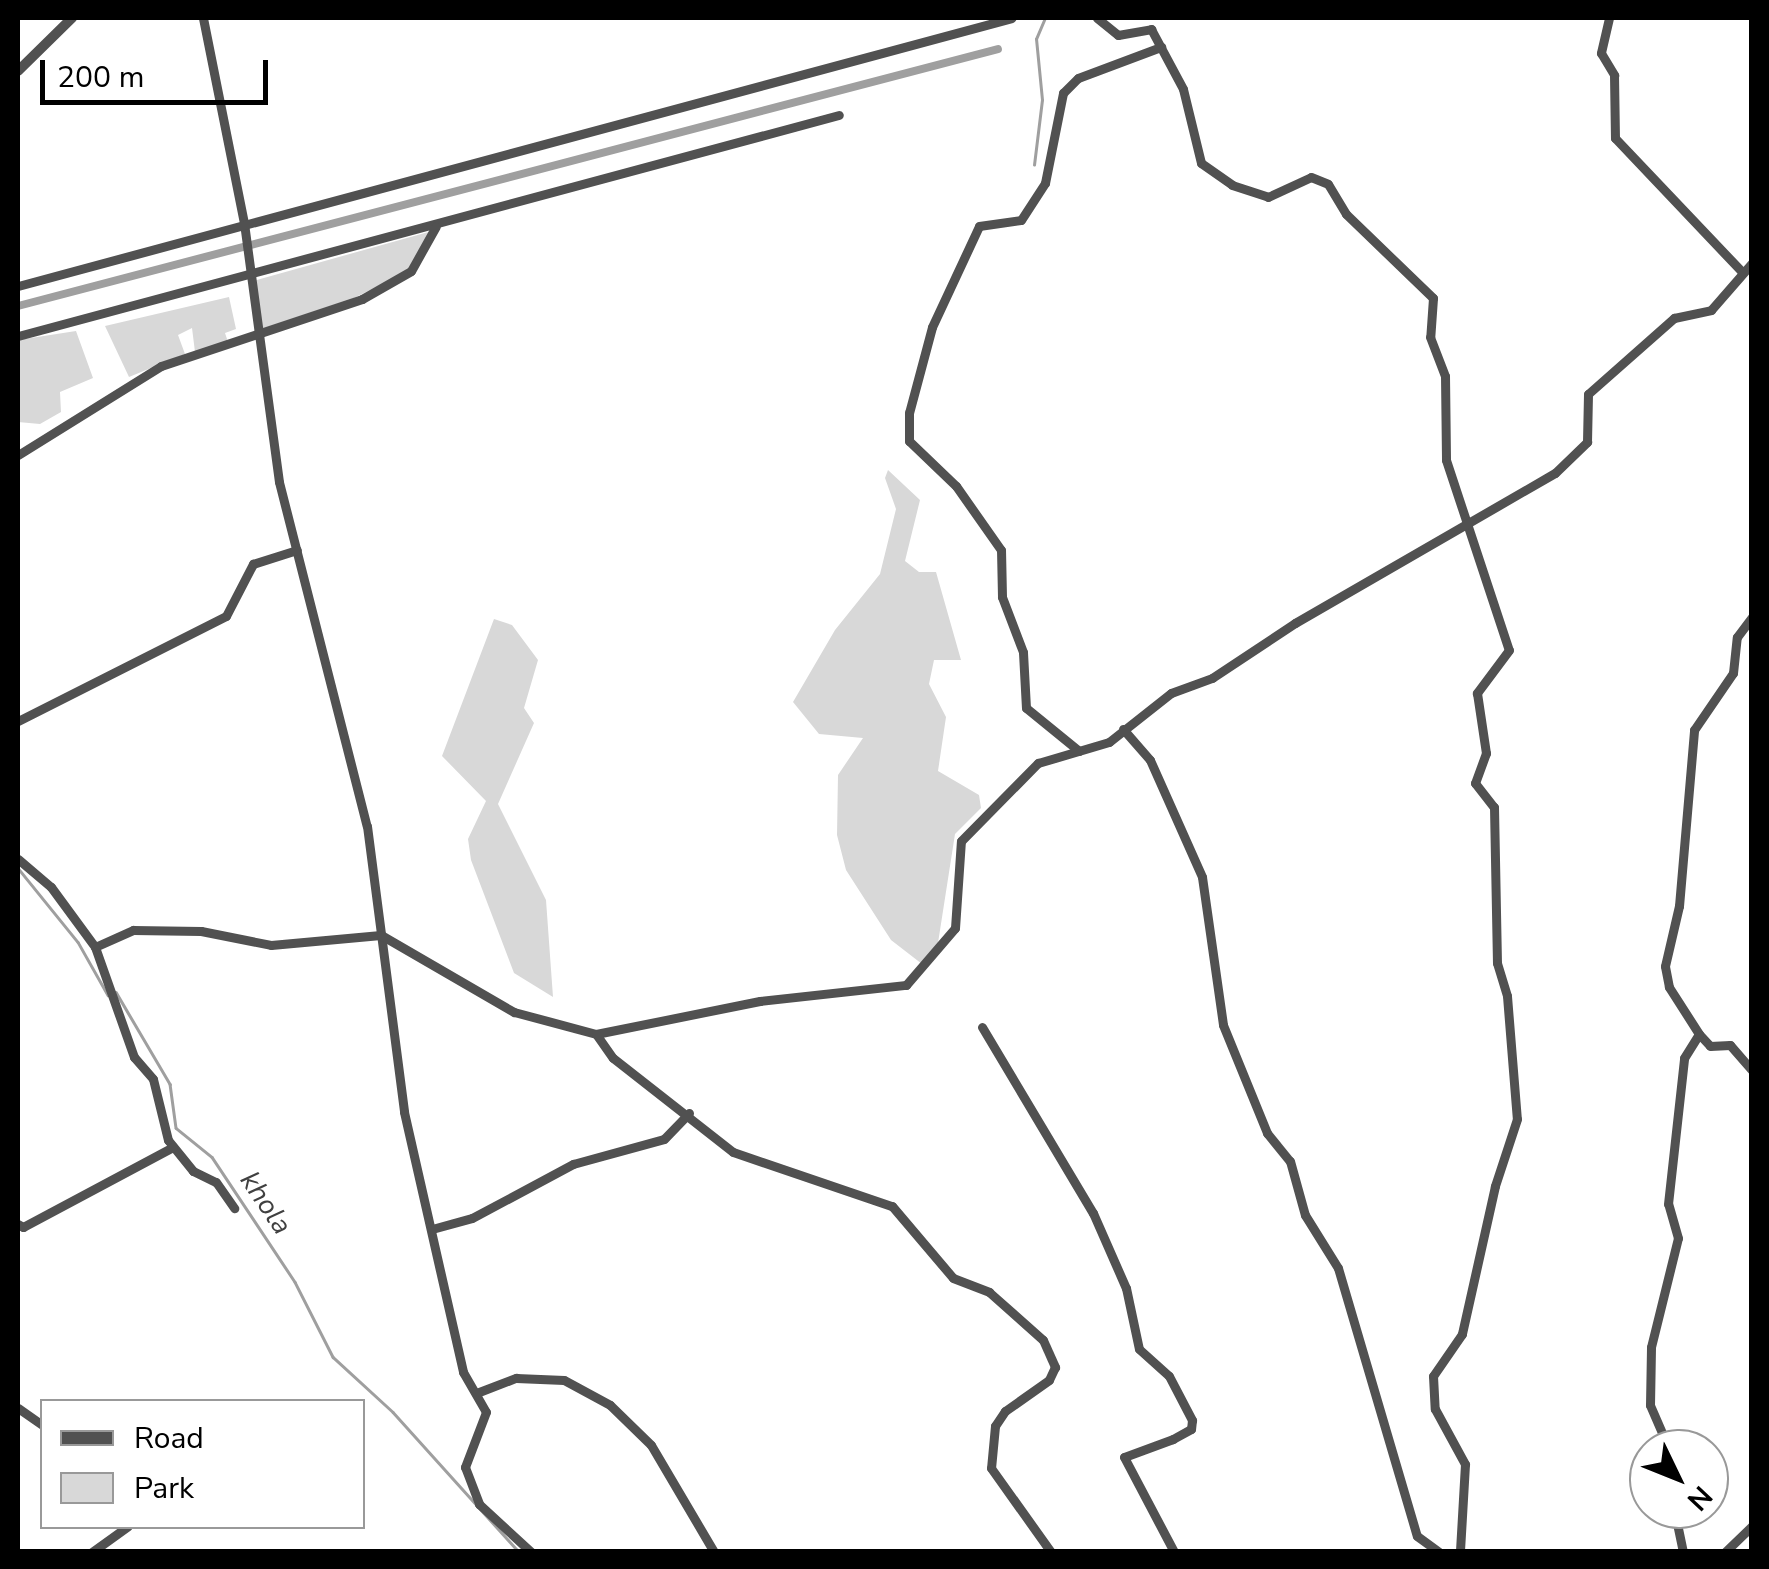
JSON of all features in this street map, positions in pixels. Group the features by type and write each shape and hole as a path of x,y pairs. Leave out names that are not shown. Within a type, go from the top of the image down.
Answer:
{"street":[{"path":"18,71 72,18"},
{"path":"203,18 244,223 241,236 250,272 255,334 297,550 368,826 404,1112 463,1372 479,1392 486,1412 465,1467 479,1504 530,1552"},
{"path":"18,286 1012,18"},
{"path":"1096,18 1118,36 1151,29 1183,89 1201,164 1232,185 1268,197 1311,177 1328,184 1346,214 1432,298 1430,336 1445,376 1446,460 1463,526 1509,650 1477,693 1486,753 1474,783 1494,806 1497,963 1507,996 1517,1119 1494,1186 1462,1334 1432,1376 1435,1409 1465,1464 1460,1552"},
{"path":"1609,18 1601,53 1614,76 1615,138 1742,272"},
{"path":"1079,751 1026,708 1022,652 1002,597 1001,550 956,486 909,441 909,414 932,327 979,226 1021,220 1045,183 1063,93 1078,78 1161,47"},
{"path":"18,336 839,115"},
{"path":"18,454 66,428 118,388 255,334 362,299 411,271 436,226"},
{"path":"95,947 134,930 201,931 271,946 381,936 514,1012 596,1034 760,1001 906,985 954,928 961,841 972,825 1038,763 1109,742 1171,694 1212,678 1555,473 1587,442 1588,394 1674,318 1711,310 1752,263"},
{"path":"18,721 226,616 253,564 297,550"},
{"path":"1752,616 1737,637 1734,674 1694,730 1679,906 1665,966 1669,987 1699,1034 1710,1046 1730,1045 1752,1070"},
{"path":"1123,730 1150,760 1202,877 1223,1025 1266,1134 1290,1162 1305,1214 1338,1268 1383,1403 1417,1536 1439,1552"},
{"path":"18,859 60,897 95,947 134,1058 153,1079 174,1147 193,1171 216,1182 234,1208"},
{"path":"982,1027 1093,1213 1126,1288 1139,1349 1170,1376 1192,1420 1191,1429 1173,1439 1124,1457 1174,1552"},
{"path":"596,1034 614,1058 689,1113 733,1152 892,1206 952,1278 989,1292 1043,1340 1055,1367 995,1426 991,1468 1051,1552"},
{"path":"1660,1429 1650,1406 1650,1347 1678,1238 1668,1204 1684,1058 1699,1034"},
{"path":"432,1229 472,1218 572,1164 664,1138 689,1113"},
{"path":"18,1224 23,1227 174,1147"},
{"path":"479,1392 516,1378 564,1380 610,1405 650,1445 714,1552"},
{"path":"18,1408 40,1424"},
{"path":"1725,1552 1752,1526"},
{"path":"92,1552 124,1529"}],"green space":[{"path":"432,231 410,270 350,300 261,331 253,281"},
{"path":"229,297 236,329 225,333 228,342 195,352 192,328 178,335 185,354 129,377 105,326"},
{"path":"76,331 93,378 60,392 61,412 40,424 18,422 18,340"},
{"path":"888,470 920,500 905,561 919,572 936,572 961,660 934,660 929,684 946,717 938,771 979,795 981,808 955,834 938,943 922,964 891,940 846,870 837,835 838,775 863,738 819,734 793,702 835,630 880,574 896,509 885,478"},
{"path":"494,619 512,625 538,660 524,708 534,723 498,804 546,900 553,997 514,973 471,860 468,839 486,801 442,756"}],"waterway":[{"path":"1034,165 1042,100 1036,39 1045,18"},
{"path":"18,306 998,49"},
{"name":"khola","path":"18,868 78,942 108,995"},
{"name":"khola","path":"116,992 170,1084 176,1128 212,1157 295,1282 333,1357 393,1412 519,1552"}]}
